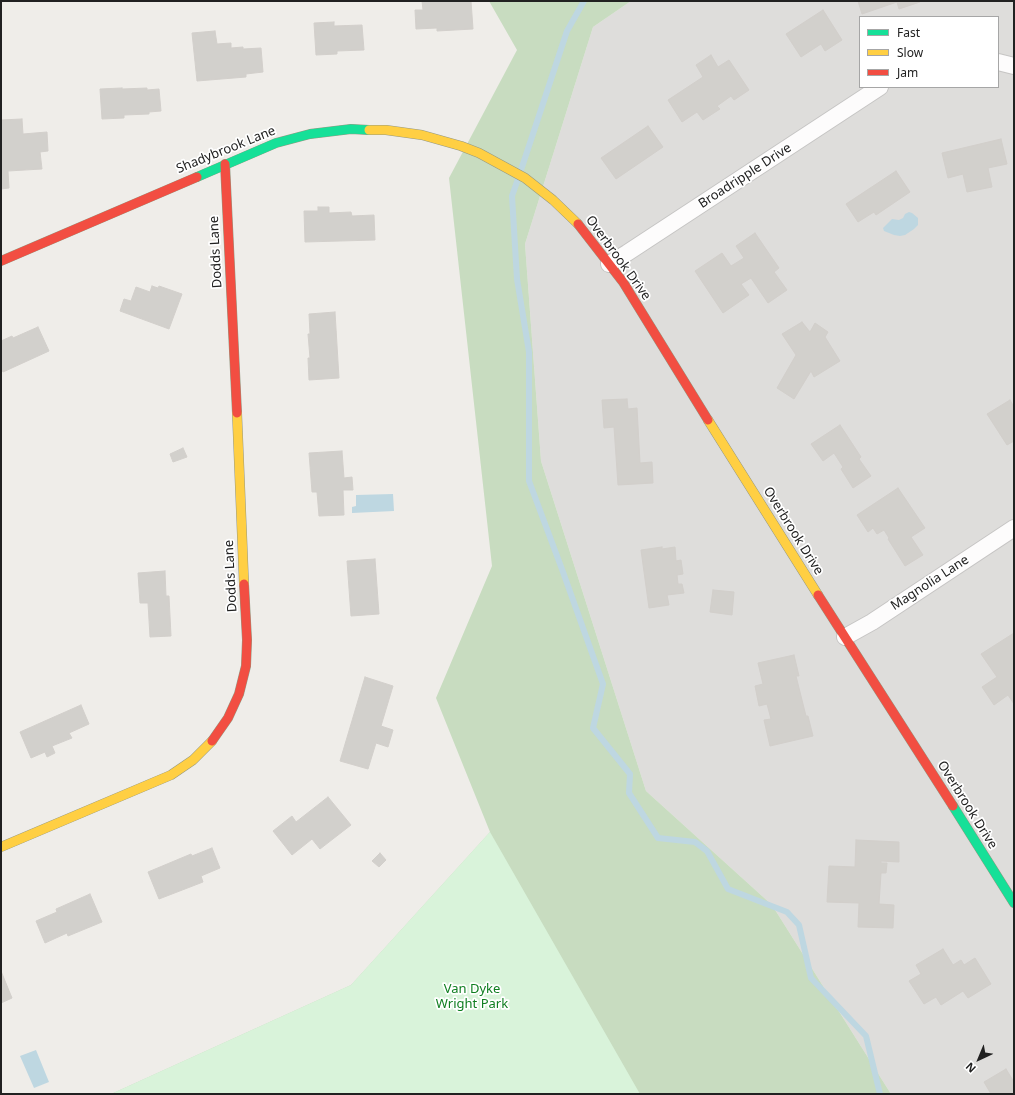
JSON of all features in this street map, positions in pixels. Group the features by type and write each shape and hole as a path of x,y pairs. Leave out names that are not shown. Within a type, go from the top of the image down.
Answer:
{"street":[{"path":"999,62 1014,66"},
{"name":"Broadripple Drive","path":"609,264 878,88"},
{"name":"Shadybrook Lane","path":"1,261 276,142 310,134 351,129 386,130 422,135 461,146 479,153 536,186"},
{"name":"Dodds Lane","path":"1,847 171,775 193,760 212,741 228,718 239,694 246,666 247,640 225,164"},
{"name":"Overbrook Drive","path":"536,186 578,224 623,282 739,470 1014,903"},
{"name":"Magnolia Lane","path":"845,637 878,618 1014,528"}],"shaded area":[{"path":"631,1 1014,1 1014,1094 891,1094 772,905 646,791 541,461 525,244 593,27"}],"green space":[{"path":"489,1 631,1 593,27 525,244 541,461 646,791 772,905 891,1094 111,1094 351,985 490,832 436,698 492,566 449,178 517,50"},
{"name":"Van Dyke Wright Park","path":"490,832 640,1094 111,1094 351,985"}],"water":[{"path":"909,212 918,218 918,225 914,229 905,235 900,236 884,231 883,228 892,219 899,220"},
{"path":"393,494 394,511 352,513 352,507 356,506 356,495"},
{"path":"36,1050 49,1082 34,1088 20,1056"}],"building":[{"path":"422,1 471,1 473,29 437,31 437,28 416,29 415,10 423,10"},
{"path":"858,1 920,2 899,9 897,2 862,14"},
{"path":"823,10 842,40 825,51 821,44 801,57 786,34"},
{"path":"334,22 334,26 362,25 364,50 337,51 337,54 316,55 314,23"},
{"path":"215,31 217,44 231,43 231,48 261,48 263,72 246,74 246,77 197,81 192,33"},
{"path":"711,55 718,67 729,60 749,90 734,100 731,96 717,106 720,109 703,120 697,112 682,122 668,100 703,77 696,65"},
{"path":"147,88 147,90 159,89 161,111 149,112 149,114 124,115 124,118 102,119 100,89"},
{"path":"22,119 23,134 47,132 48,151 40,152 42,169 8,171 9,188 1,189 1,120"},
{"path":"648,126 663,147 616,179 601,158"},
{"path":"1001,139 1007,164 988,168 992,187 967,192 963,174 948,178 942,153"},
{"path":"896,171 910,192 876,215 874,212 858,222 846,204"},
{"path":"318,207 329,207 329,213 351,212 352,216 374,215 375,240 305,242 304,211 318,211"},
{"path":"755,233 779,268 774,272 787,290 768,303 751,278 741,284 749,295 723,313 695,271 722,253 731,266 744,258 736,246"},
{"path":"152,286 158,288 159,286 182,294 169,329 120,311 124,299 131,301 136,287 150,292"},
{"path":"335,312 339,378 309,380 309,314"},
{"path":"802,322 810,332 815,323 828,332 825,337 840,361 814,377 811,371 794,399 777,388 796,355 782,334"},
{"path":"38,327 49,351 3,372 1,368 1,341 12,336 13,338"},
{"path":"627,399 628,409 637,408 640,463 652,462 653,483 618,485 614,427 604,428 602,400"},
{"path":"1010,400 1014,407 1014,441 1007,445 987,414"},
{"path":"840,425 861,457 859,459 871,476 853,488 841,469 843,467 834,453 823,461 811,444"},
{"path":"183,448 187,457 173,462 170,454"},
{"path":"342,451 344,478 352,477 353,490 343,490 344,515 319,516 317,492 312,492 309,453"},
{"path":"898,488 925,528 911,537 923,555 905,566 884,530 877,534 873,528 868,532 857,515"},
{"path":"662,547 662,549 675,547 676,561 681,560 683,574 677,575 678,584 682,584 684,593 667,595 669,605 649,608 641,550"},
{"path":"375,559 379,614 351,616 347,561"},
{"path":"165,571 166,596 169,596 171,636 150,637 148,603 140,603 138,573"},
{"path":"713,590 734,592 732,615 710,612"},
{"path":"1014,633 1014,662 1012,663 1014,666 1014,704 1008,695 994,705 982,687 997,677 981,654"},
{"path":"794,655 799,676 796,676 806,716 808,716 813,736 770,746 764,720 771,719 767,704 759,706 755,686 763,684 758,663"},
{"path":"365,677 393,686 381,726 393,730 388,747 376,743 368,769 340,761"},
{"path":"81,705 89,724 69,733 72,738 52,746 55,753 47,757 45,752 31,758 20,732"},
{"path":"328,797 351,825 320,849 312,839 292,855 273,831 292,816 296,822"},
{"path":"856,840 899,842 899,862 881,861 881,863 887,863 886,873 881,873 879,904 894,905 893,928 858,927 859,903 827,902 829,866 855,867"},
{"path":"212,848 220,868 201,876 203,882 159,899 148,872 191,854 192,856"},
{"path":"380,853 386,860 379,867 372,861"},
{"path":"90,894 102,922 68,936 67,933 45,943 36,921 57,912 56,909"},
{"path":"943,949 953,965 961,960 964,965 975,958 991,984 968,998 963,991 941,1005 936,997 924,1004 909,981 921,974 916,965"},
{"path":"1,971 12,998 1,1003"},
{"path":"1006,1069 1014,1082 1014,1094 991,1094 984,1082"}],"waterway":[{"path":"521,170 567,31 584,1"},
{"path":"518,179 512,196 517,279 529,352 529,481 603,684 593,728 630,774 629,793 658,838 695,842 707,851 728,889 787,912 799,925 811,978 866,1036 880,1094"}],"traffic: fast":[{"path":"197,177 276,143 310,134 351,129 369,130"},
{"path":"953,806 1014,903"}],"traffic: slow":[{"path":"369,130 386,130 422,135 461,146 479,153 525,178 553,200 578,224"},
{"path":"237,413 244,584"},
{"path":"708,420 818,595"},
{"path":"1,847 171,775 193,760 212,741"}],"traffic: jam":[{"path":"225,164 237,413"},
{"path":"1,261 197,177"},
{"path":"578,224 623,282 708,420"},
{"path":"212,741 228,718 239,694 246,666 247,640 244,584"},
{"path":"818,595 953,806"}]}
